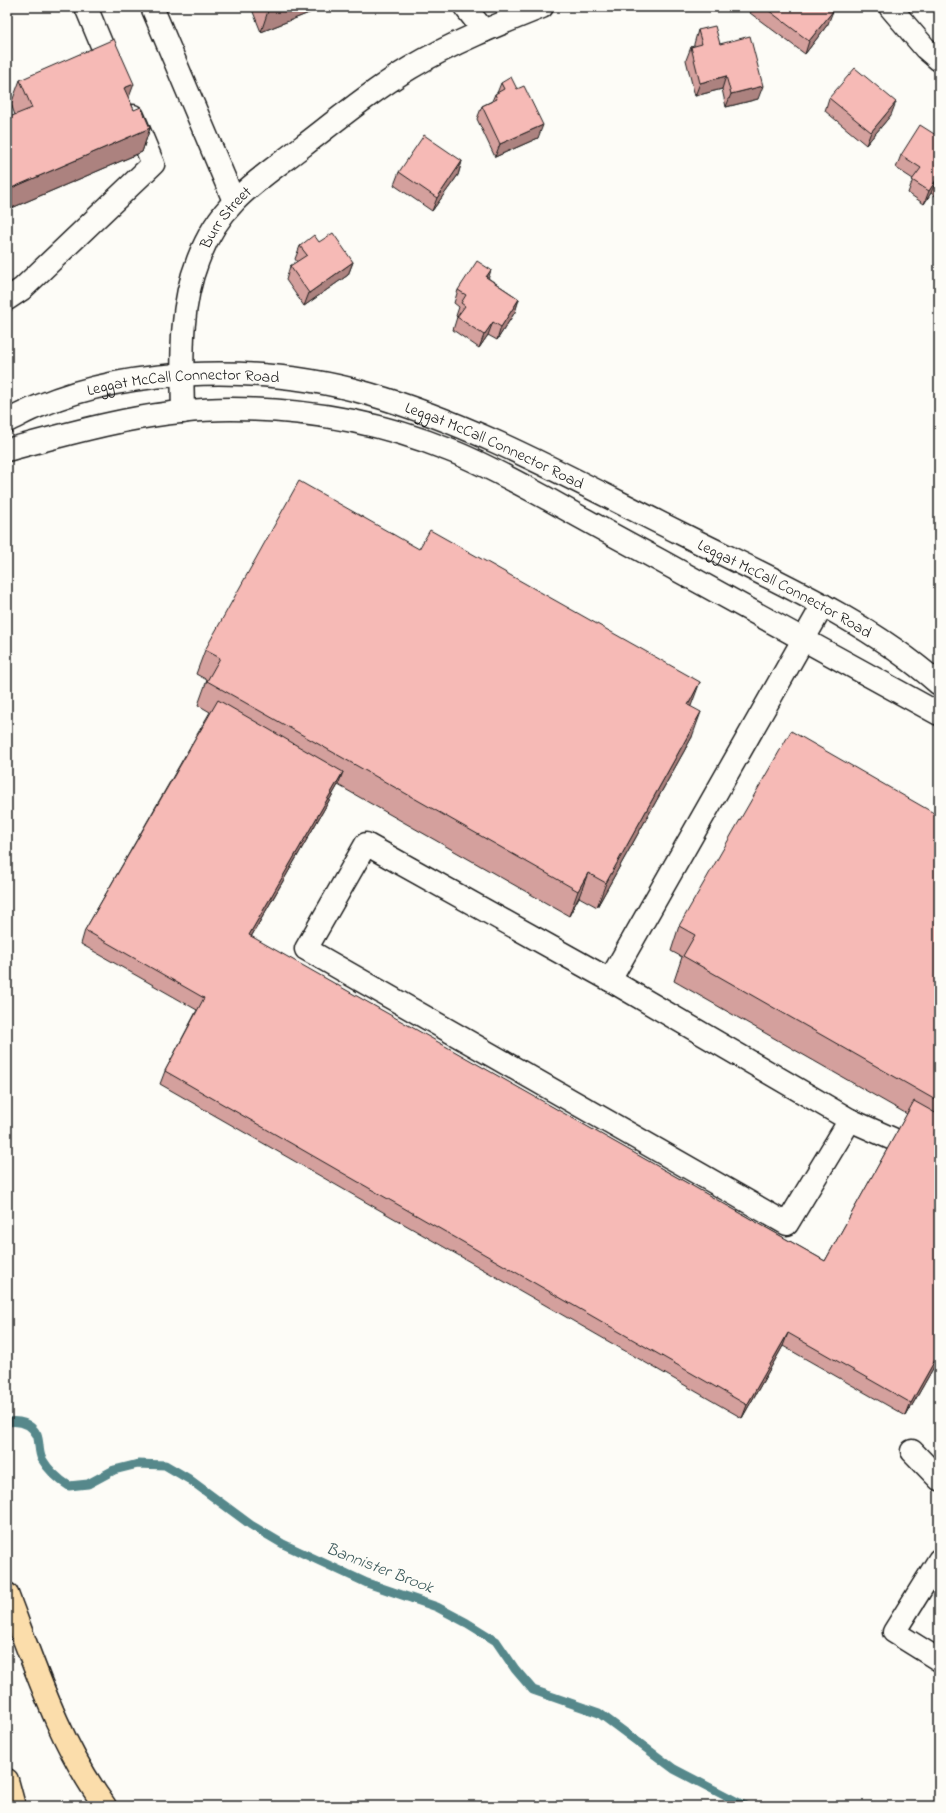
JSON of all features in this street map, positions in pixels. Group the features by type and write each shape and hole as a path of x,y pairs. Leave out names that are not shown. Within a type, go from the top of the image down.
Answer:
{"main road":[{"path":"7,1594 49,1703 70,1751 83,1774 105,1806"},
{"path":"7,1780 14,1806"}],"street":[{"path":"7,298 22,290 153,164 86,7"},
{"path":"152,7 234,201"},
{"path":"465,7 484,30"},
{"name":"Burr Street","path":"183,412 182,375 184,319 189,287 198,259 214,228 234,201 259,179 376,90 411,67 484,30 542,7"},
{"path":"890,7 924,48 939,60"},
{"name":"Leggat McCall Connector Road","path":"7,421 41,405 110,384 182,375 220,373 257,374 293,379 368,394 404,405 446,421 522,454 823,605 899,651 939,684"},
{"name":"Leggat McCall Connector Road","path":"183,412 230,409 307,414 346,420 411,436 450,450 521,485 939,714"},
{"path":"7,450 94,427 136,418 183,412"},
{"path":"610,980 823,605"},
{"path":"850,1120 787,1224 306,949 366,844 610,980 850,1120 895,1140"},
{"path":"912,1451 939,1479"},
{"path":"939,1560 894,1632 939,1660"}],"building":[{"path":"764,7 828,7 833,11 809,41"},
{"path":"715,26 720,44 750,36 763,86 731,94 726,76 700,83 691,47 702,44 698,30"},
{"path":"114,39 134,84 124,88 134,110 141,107 150,128 7,190 7,118 32,108 20,80"},
{"path":"855,68 896,102 871,132 829,98"},
{"path":"511,77 517,89 524,86 543,125 500,144 482,106 497,99 495,94 504,89 501,83"},
{"path":"920,125 939,137 939,182 936,180 929,191 912,180 921,168 901,155"},
{"path":"424,135 462,161 437,198 399,172"},
{"path":"333,233 353,262 309,293 290,266 307,255 300,246 314,235 319,242"},
{"path":"477,261 491,270 486,277 519,299 501,327 493,322 484,335 457,317 465,306 461,303 466,295 458,290"},
{"path":"299,481 419,549 430,530 700,682 688,705 701,712 606,883 588,873 578,891 207,681 220,658 205,650"},
{"path":"218,700 343,772 249,935 825,1261 914,1101 939,1115 939,1353 911,1403 788,1333 747,1405 165,1071 204,998 85,930"},
{"path":"791,731 939,816 939,1102 683,956 695,935 679,926"}],"waterway":[{"name":"Bannister Brook","path":"7,1422 24,1423 34,1431 37,1435 39,1450 45,1463 61,1481 69,1486 88,1484 114,1470 138,1464 165,1465 189,1479 251,1525 283,1544 367,1583 437,1607 467,1623 496,1641 515,1669 533,1690 599,1713 674,1769 745,1806"}]}
